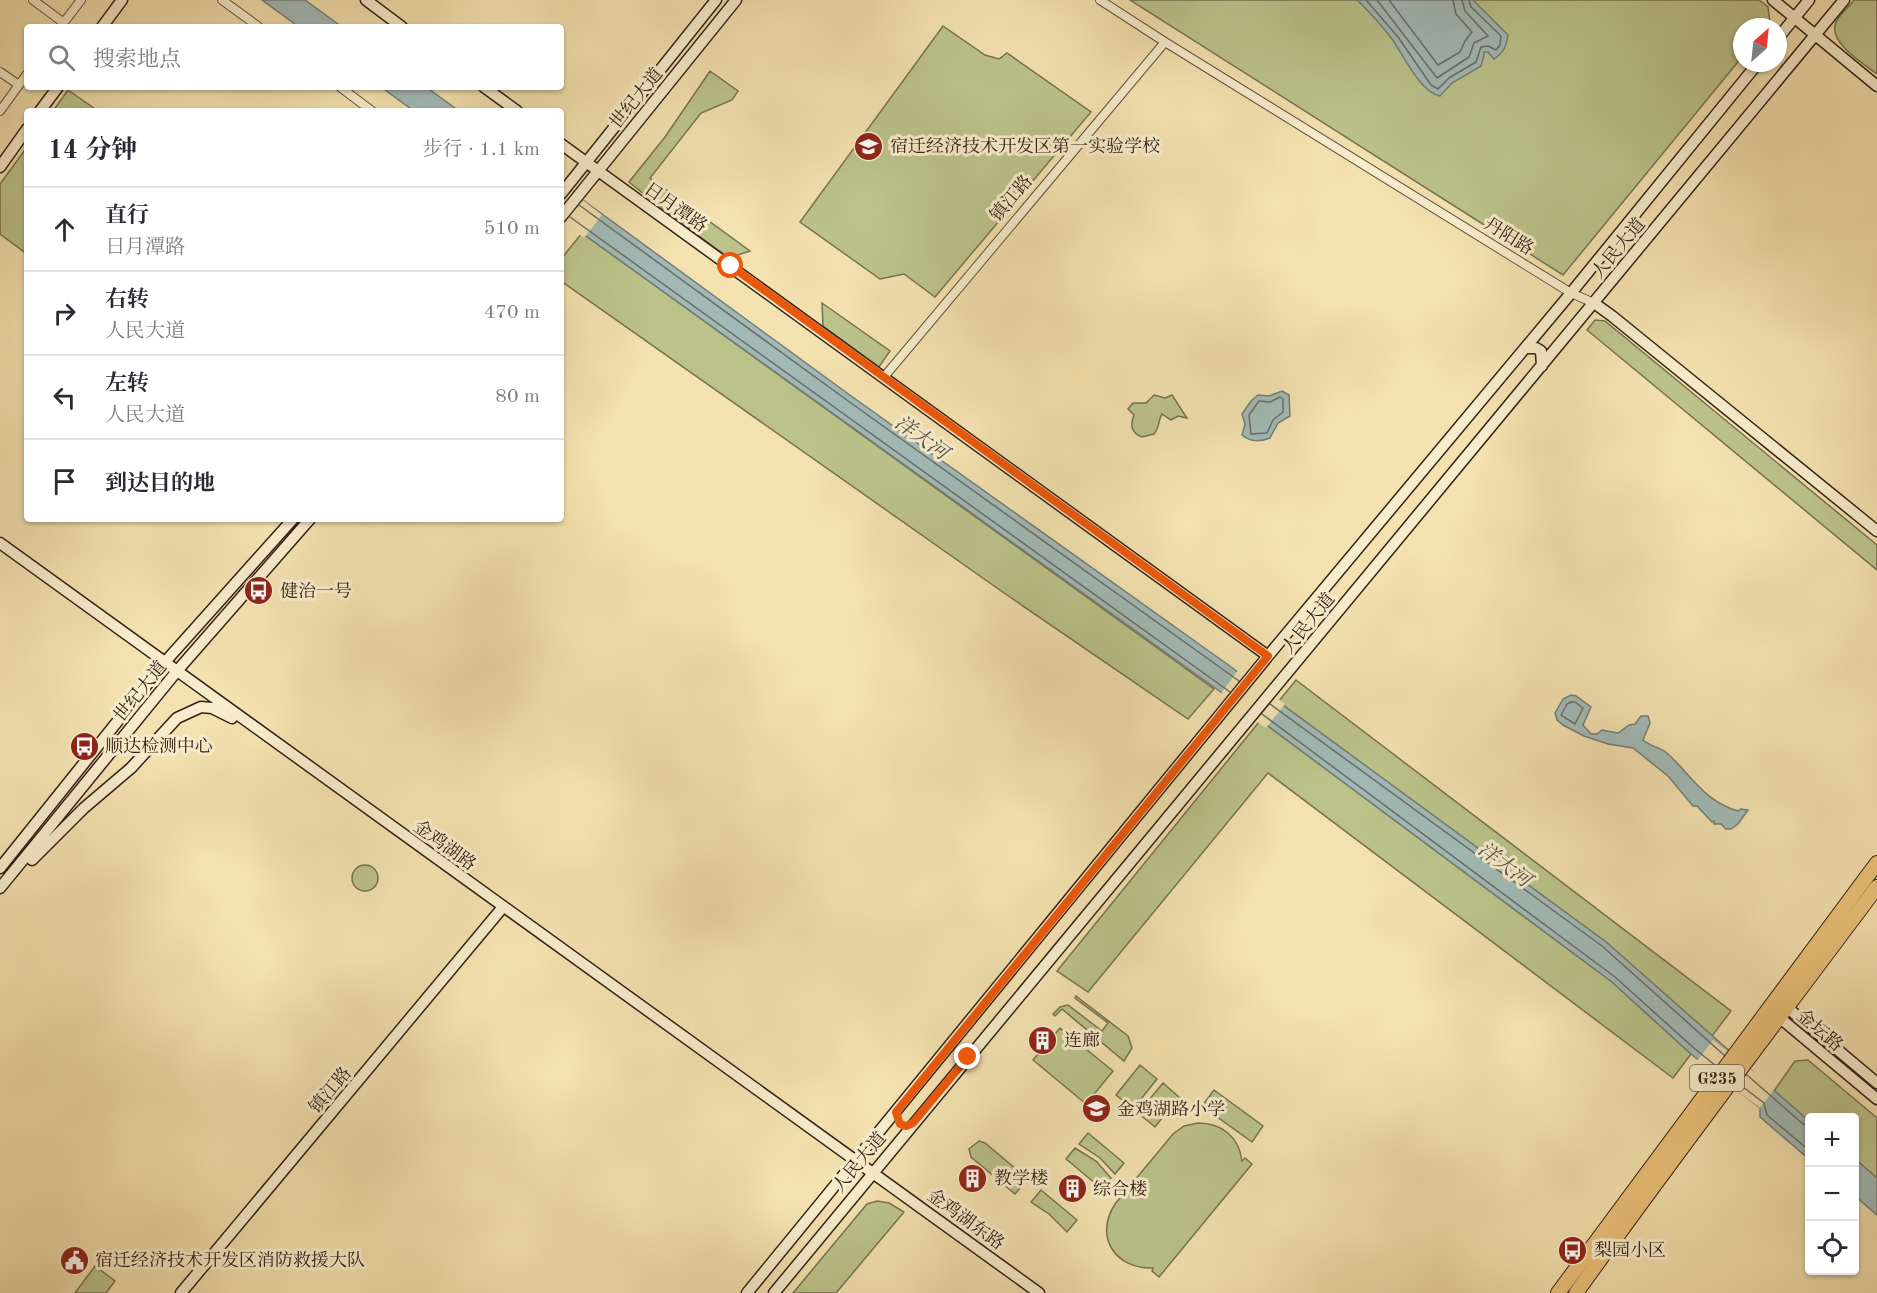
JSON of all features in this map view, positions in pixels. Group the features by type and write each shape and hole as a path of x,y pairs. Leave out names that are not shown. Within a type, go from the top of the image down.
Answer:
{"highway":[{"name":"G235","path":"1567,1292 1658,1179 1877,863"},
{"name":"G235","path":"1778,1009 1877,887"}],"street":[{"path":"33,0 62,24"},
{"path":"64,24 81,0"},
{"path":"104,24 122,0"},
{"path":"222,0 255,24"},
{"path":"366,0 398,24"},
{"name":"世纪大道","path":"564,190 716,0"},
{"name":"世纪大道","path":"564,213 736,0"},
{"name":"丹阳路","path":"1100,0 1571,293 1594,303 1877,531"},
{"path":"1773,0 1877,86"},
{"path":"1787,27 1809,0"},
{"name":"人民大道","path":"774,1293 1844,0"},
{"name":"镇江路","path":"884,377 1165,42"},
{"path":"0,72 19,85"},
{"name":"人民大道","path":"747,1293 1268,656 1571,293 1751,72"},
{"path":"0,111 24,78"},
{"path":"42,108 56,90"},
{"path":"344,90 368,108"},
{"path":"488,90 513,108"},
{"path":"0,167 24,133"},
{"name":"日月潭路","path":"564,146 1268,656"},
{"path":"1525,348 1536,348 1541,351 1542,366"},
{"name":"世纪大道","path":"0,868 165,663 290,522"},
{"name":"世纪大道","path":"0,890 177,671 307,522"},
{"name":"金鸡湖路","path":"0,543 262,734 873,1172"},
{"path":"0,890 84,808 131,768 177,718 201,706 212,708 262,734"},
{"name":"镇江路","path":"181,1293 503,907"},
{"name":"金坛路","path":"1778,1009 1877,1083"},
{"name":"金坛路","path":"1778,1009 1877,1099"},
{"path":"896,1112 900,1124 906,1126 913,1123"},
{"name":"金鸡湖东路","path":"873,1172 1039,1293"},
{"path":"811,1216 820,1216 825,1220 826,1228"}],"green space":[{"path":"1130,0 1759,0 1768,7 1769,18 1733,18 1733,68 1563,275"},
{"path":"1854,0 1877,0 1877,74 1848,52 1837,37 1836,22"},
{"path":"943,26 985,55 999,59 1007,53 1091,112 935,297 904,274 880,279 800,222"},
{"path":"710,71 738,91 732,100 701,113 650,178 750,251 729,258 629,182 665,137"},
{"path":"68,90 94,108 55,108"},
{"path":"24,151 24,252 0,234 0,184"},
{"path":"582,233 1214,689 1188,719 1004,593 564,283 564,255"},
{"path":"822,303 890,351 879,367 823,326"},
{"path":"1595,320 1605,321 1877,545 1877,570 1587,330"},
{"path":"1154,395 1165,398 1172,395 1187,418 1178,416 1171,420 1162,414 1154,434 1142,437 1134,431 1132,422 1134,415 1128,409 1133,403 1146,403"},
{"path":"1296,680 1731,1011 1712,1036 1606,942 1278,702"},
{"path":"1259,722 1268,726 1612,982 1691,1054 1673,1078 1268,773 1088,992 1057,971"},
{"path":"365,865 375,868 378,878 375,888 365,891 355,888 352,878 355,868"},
{"path":"1076,996 1128,1036 1132,1048 1124,1061 1062,1009 1055,1016 1053,1014 1060,1007 1068,1005 1102,1031 1108,1023 1075,998"},
{"path":"1060,1028 1113,1071 1086,1104 1033,1060"},
{"path":"1808,1060 1877,1118 1877,1178 1859,1162 1859,1113 1805,1113 1805,1118 1774,1091 1795,1061"},
{"path":"1140,1065 1157,1079 1133,1109 1116,1095"},
{"path":"1163,1083 1179,1097 1155,1127 1138,1113"},
{"path":"1214,1090 1263,1126 1252,1142 1202,1106"},
{"path":"1198,1123 1215,1126 1228,1133 1237,1145 1242,1161 1245,1158 1252,1164 1159,1277 1152,1271 1153,1268 1128,1263 1112,1249 1107,1228 1109,1216 1115,1204 1173,1134 1184,1126"},
{"path":"1088,1133 1124,1163 1115,1174 1100,1158 1079,1144"},
{"path":"979,1141 985,1143 1028,1179 1015,1194 971,1157 969,1149"},
{"path":"1075,1148 1096,1161 1111,1178 1102,1189 1066,1159"},
{"path":"1041,1190 1077,1220 1067,1232 1049,1214 1031,1202"},
{"path":"877,1201 889,1203 904,1212 836,1293 793,1293 867,1204"},
{"path":"95,1266 115,1281 106,1293 75,1293"}],"water":[{"path":"262,0 305,0 338,24 295,24"},
{"path":"1357,0 1473,0 1508,35 1506,43 1494,59 1488,52 1484,52 1481,66 1452,83 1440,96 1419,81 1392,39"},
{"path":"385,90 430,90 455,108 410,108"},
{"path":"564,186 847,393 1227,664 1606,942 1805,1117 1805,1156 1760,1117 1760,1108 1691,1054 1612,982 1268,726 564,220"},
{"path":"1282,391 1289,395 1290,416 1278,423 1270,438 1255,441 1242,435 1245,424 1242,414 1251,401 1258,395 1269,396"},
{"path":"1571,695 1591,707 1583,725 1591,734 1597,734 1602,730 1618,733 1629,725 1635,724 1641,716 1648,716 1650,723 1643,740 1665,752 1677,762 1699,787 1716,801 1738,811 1748,810 1738,824 1731,829 1726,829 1721,824 1714,824 1714,821 1712,822 1697,806 1693,806 1668,776 1633,748 1608,744 1584,736 1557,720 1555,713 1563,699"},
{"path":"1859,1162 1877,1178 1877,1215 1859,1199"}],"pier":[{"path":"564,185 602,215 584,238 564,224"},
{"path":"1239,669 1285,704 1266,728 1219,696"},
{"path":"1713,1040 1775,1088 1760,1108 1697,1061"}],"place":[{"name":"宿迁经济技术开发区第一实验学校","path":"869,146"},
{"name":"健治一号","path":"259,591"},
{"name":"顺达检测中心","path":"84,746"},
{"name":"连廊","path":"1043,1040"},
{"name":"金鸡湖路小学","path":"1096,1109"},
{"name":"教学楼","path":"973,1178"},
{"name":"综合楼","path":"1072,1189"},
{"name":"梨园小区","path":"1573,1250"},
{"name":"宿迁经济技术开发区消防救援大队","path":"74,1260"}],"route":[{"path":"731,266 1268,656 896,1112 900,1124 906,1126 913,1123 968,1057"}],"water label":[{"name":"洋大河","path":"922,437"},
{"name":"洋大河","path":"1505,864"}]}
